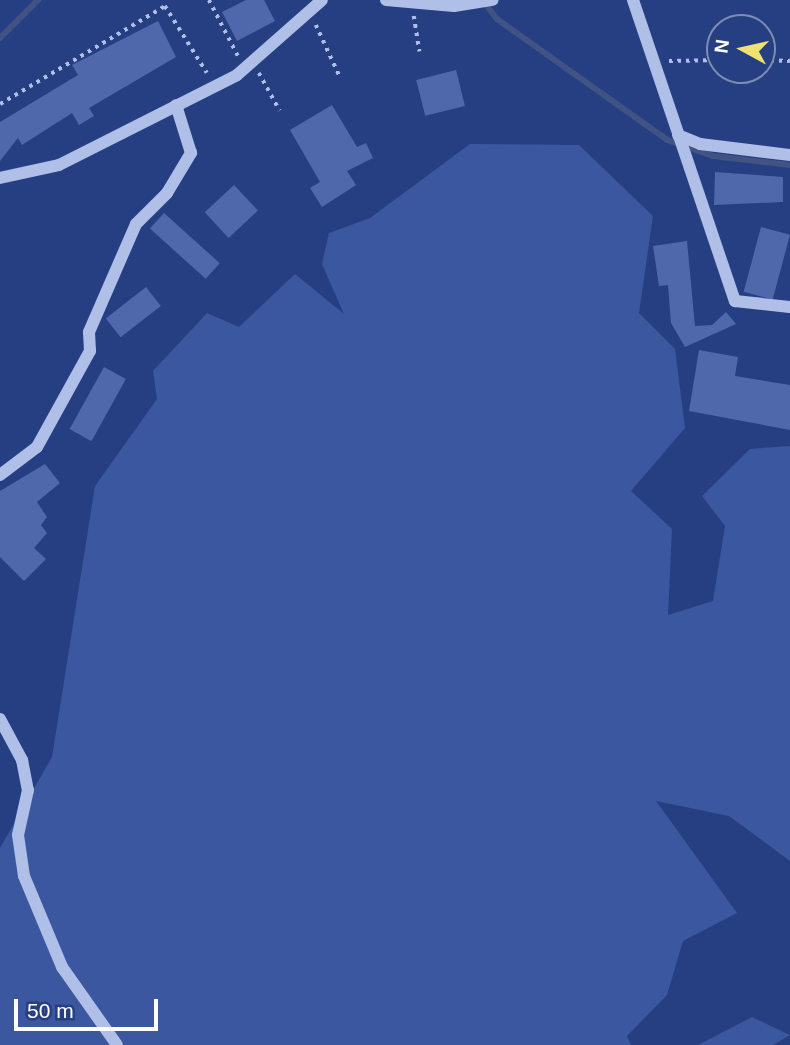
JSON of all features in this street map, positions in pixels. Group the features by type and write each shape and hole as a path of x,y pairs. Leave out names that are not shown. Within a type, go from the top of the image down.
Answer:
{"street":[{"path":"0,178 58,165 216,87 249,67 322,0"},
{"path":"386,0 412,4 476,4 491,1"},
{"path":"633,0 735,301 790,307"},
{"path":"0,475 37,447 90,351 89,332 136,224 167,193 191,153 176,105"},
{"path":"679,138 701,144 790,155"},
{"path":"0,719 22,760 28,790 18,835 24,876 62,967 117,1045"}],"path":[{"path":"209,0 249,67 280,111"},
{"path":"412,4 420,52"},
{"path":"0,104 165,6 216,87"},
{"path":"309,11 340,77"},
{"path":"656,63 706,61"}],"shaded area":[{"path":"470,144 579,145 653,216 639,313 675,349 685,428 631,491 672,529 668,615 713,601 725,526 702,496 750,449 790,446 790,861 729,816 656,801 737,913 683,941 667,995 627,1036 631,1045 0,1045 0,848 52,757 95,486 157,399 153,371 207,313 239,327 295,274 344,314 322,264 329,233 370,218"},
{"path":"752,1017 790,1035 773,1045 698,1045"}],"building":[{"path":"246,0 264,0 275,21 237,41 222,12"},
{"path":"158,21 176,57 89,108 94,116 79,125 72,113 22,145 18,138 0,161 0,122 78,75 72,65"},
{"path":"456,70 465,106 425,116 416,80"},
{"path":"332,105 357,147 366,143 373,158 347,171 356,185 322,207 310,188 320,182 290,130"},
{"path":"715,172 783,177 783,202 714,205"},
{"path":"234,185 258,211 229,238 205,212"},
{"path":"164,213 220,263 206,279 150,229"},
{"path":"761,227 790,235 773,299 744,292"},
{"path":"687,241 695,326 712,325 726,312 736,324 685,347 671,323 668,285 659,286 653,246"},
{"path":"146,287 161,306 121,337 106,318"},
{"path":"699,350 738,357 735,376 790,385 790,430 689,411"},
{"path":"104,367 126,379 91,441 70,429"},
{"path":"45,464 60,483 37,502 47,517 41,525 47,533 34,548 46,559 24,581 0,557 0,491"}],"waterway":[{"path":"0,38 38,0"},
{"path":"484,2 497,19 667,140 713,156 790,165"}]}
